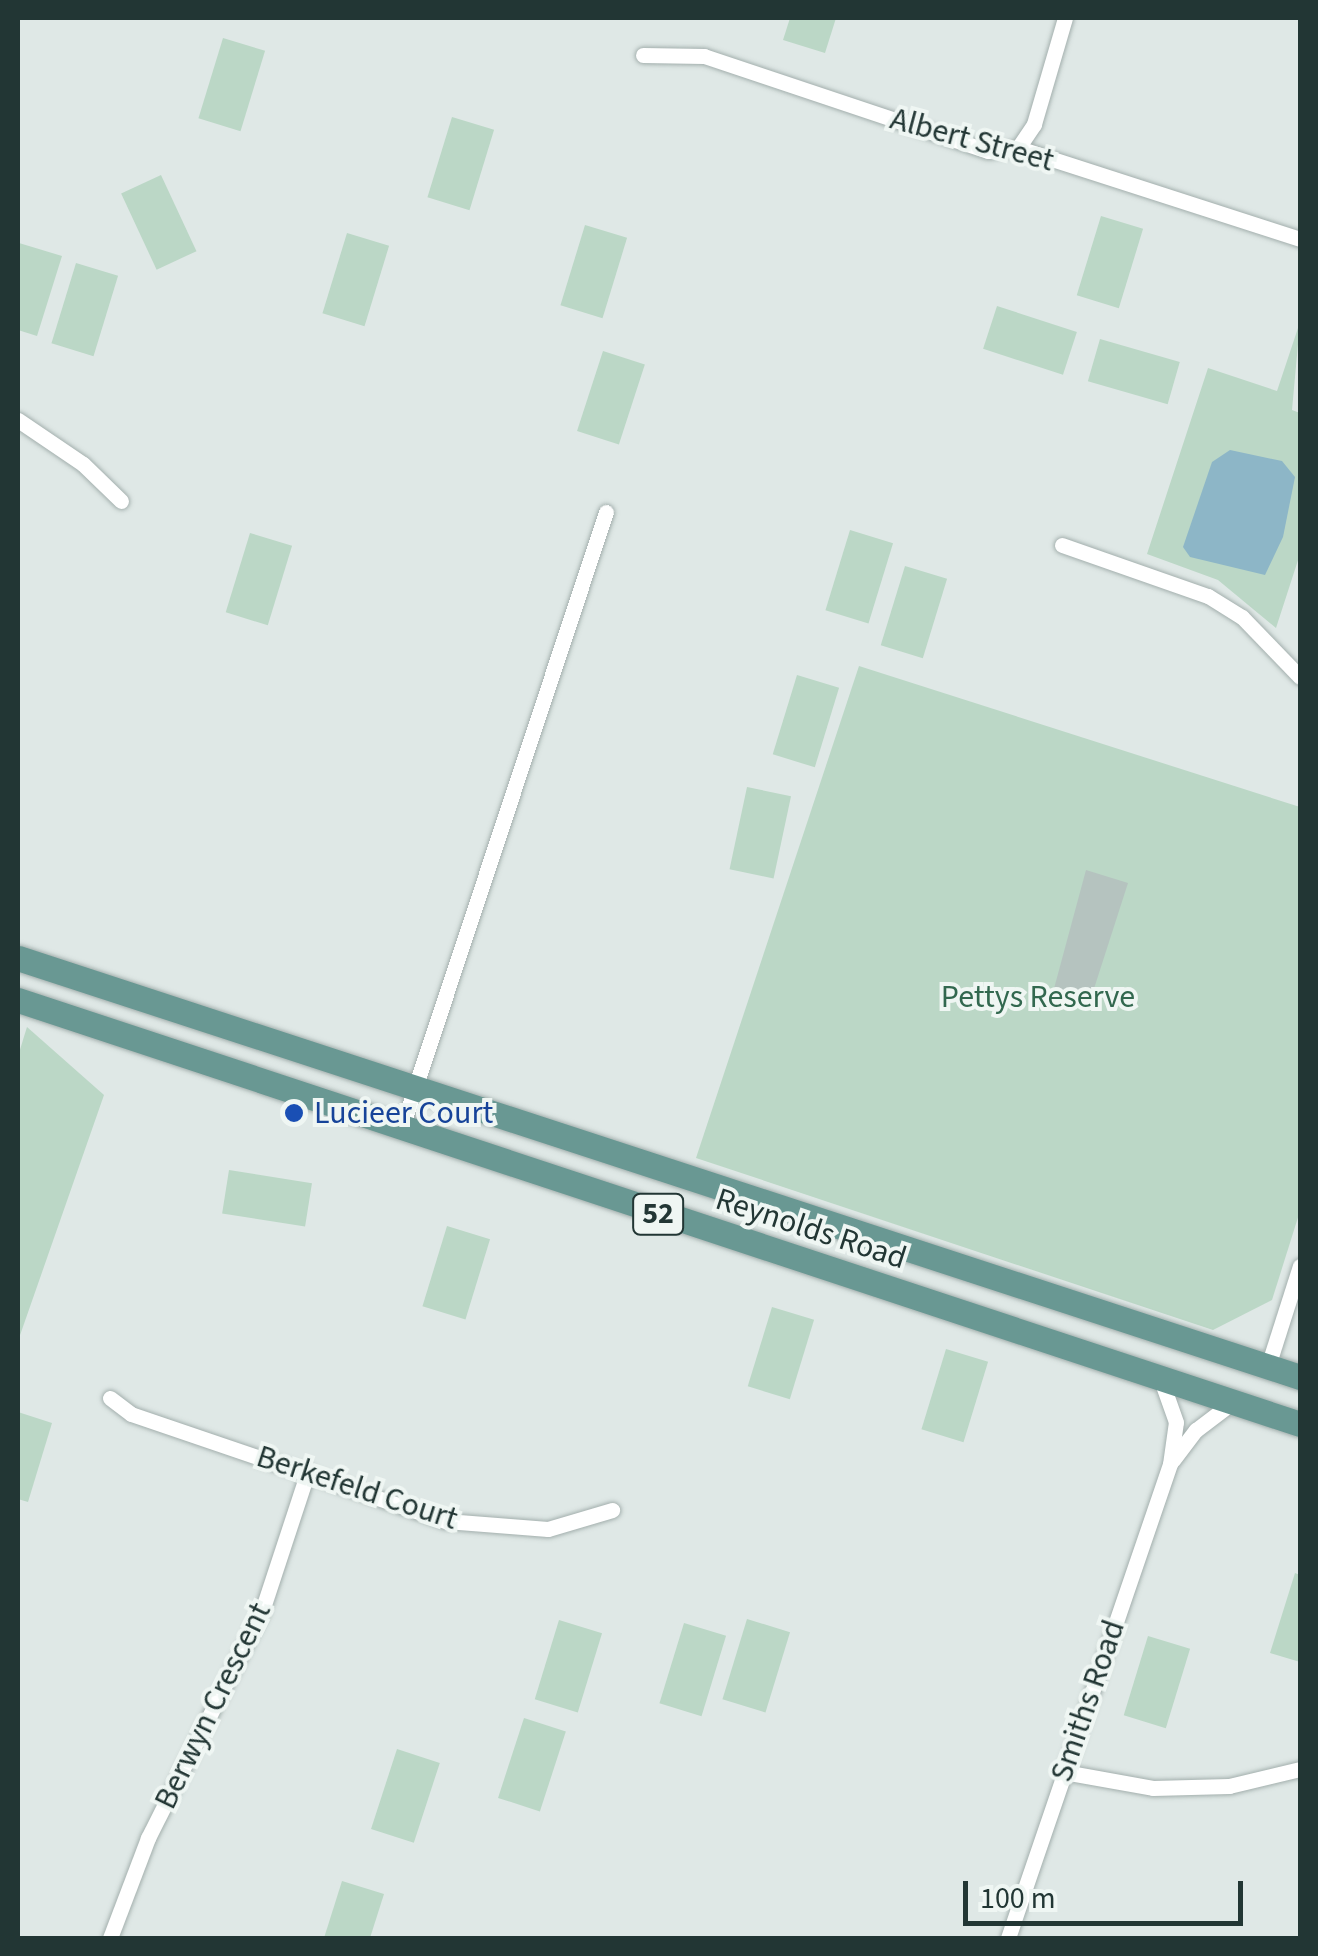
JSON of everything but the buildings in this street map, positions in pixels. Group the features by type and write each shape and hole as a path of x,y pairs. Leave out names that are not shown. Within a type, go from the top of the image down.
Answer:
{"main road":[{"name":"Reynolds Road","path":"18,958 412,1090 1300,1377"},
{"name":"Reynolds Road","path":"18,1000 401,1130 1300,1424"},
{"path":"1244,1405 1268,1366"}],"street":[{"path":"1018,148 1034,124 1065,18"},
{"name":"Albert Street","path":"643,55 704,56 988,151 1018,148 1300,239"},
{"path":"18,420 83,464 120,501"},
{"path":"401,1130 606,512"},
{"path":"1062,545 1208,596 1242,616 1300,677"},
{"path":"1268,1366 1300,1266"},
{"name":"Smiths Road","path":"1008,1938 1170,1464 1176,1422 1160,1377"},
{"name":"Berkefeld Court","path":"110,1398 130,1414 308,1471 446,1522 496,1530 548,1529 612,1510"},
{"name":"Smiths Road","path":"1170,1464 1196,1430 1244,1405"},
{"name":"Berwyn Crescent","path":"110,1938 148,1838 262,1612 308,1471"},
{"path":"1064,1772 1172,1787 1229,1786 1300,1768"}],"green space":[{"path":"790,18 836,18 825,53 783,40"},
{"path":"223,38 265,51 241,131 198,118"},
{"path":"452,117 494,130 470,210 427,197"},
{"path":"161,175 196,251 157,270 121,194"},
{"path":"1101,216 1143,229 1119,308 1077,295"},
{"path":"585,225 627,238 603,318 560,305"},
{"path":"347,233 389,246 365,326 322,313"},
{"path":"19,243 62,256 37,336 18,330"},
{"path":"76,263 118,276 94,356 51,343"},
{"path":"997,306 1077,332 1063,375 983,349"},
{"path":"1300,322 1292,410 1300,413 1300,554 1276,628 1218,580 1147,554 1208,368 1277,391"},
{"path":"1100,339 1180,362 1168,404 1088,381"},
{"path":"603,351 645,365 619,444 577,431"},
{"path":"850,530 893,543 868,623 825,610"},
{"path":"250,533 292,546 268,625 226,612"},
{"path":"905,566 947,579 923,658 881,645"},
{"name":"Pettys Reserve","path":"859,666 1300,807 1300,1211 1272,1300 1213,1330 696,1158"},
{"path":"797,675 839,688 815,767 773,754"},
{"path":"747,787 791,796 774,879 730,869"},
{"path":"27,1027 104,1095 18,1341 18,1056"},
{"path":"229,1170 312,1183 305,1227 222,1213"},
{"path":"447,1226 490,1239 465,1319 422,1306"},
{"path":"772,1307 814,1320 790,1399 748,1386"},
{"path":"946,1349 988,1362 964,1442 921,1429"},
{"path":"18,1412 52,1423 28,1502 18,1499"},
{"path":"1295,1573 1300,1575 1300,1662 1270,1653"},
{"path":"747,1619 790,1632 765,1712 722,1699"},
{"path":"559,1620 602,1633 578,1713 535,1699"},
{"path":"684,1623 726,1636 702,1716 659,1703"},
{"path":"1148,1636 1190,1649 1166,1728 1124,1715"},
{"path":"524,1718 566,1732 540,1811 498,1798"},
{"path":"397,1749 440,1763 414,1843 371,1829"},
{"path":"342,1881 384,1894 370,1938 324,1938"}],"water":[{"path":"1230,450 1282,461 1295,477 1283,537 1265,575 1190,557 1183,547 1212,462"}],"place":[{"name":"Lucieer Court","path":"294,1113"}]}
